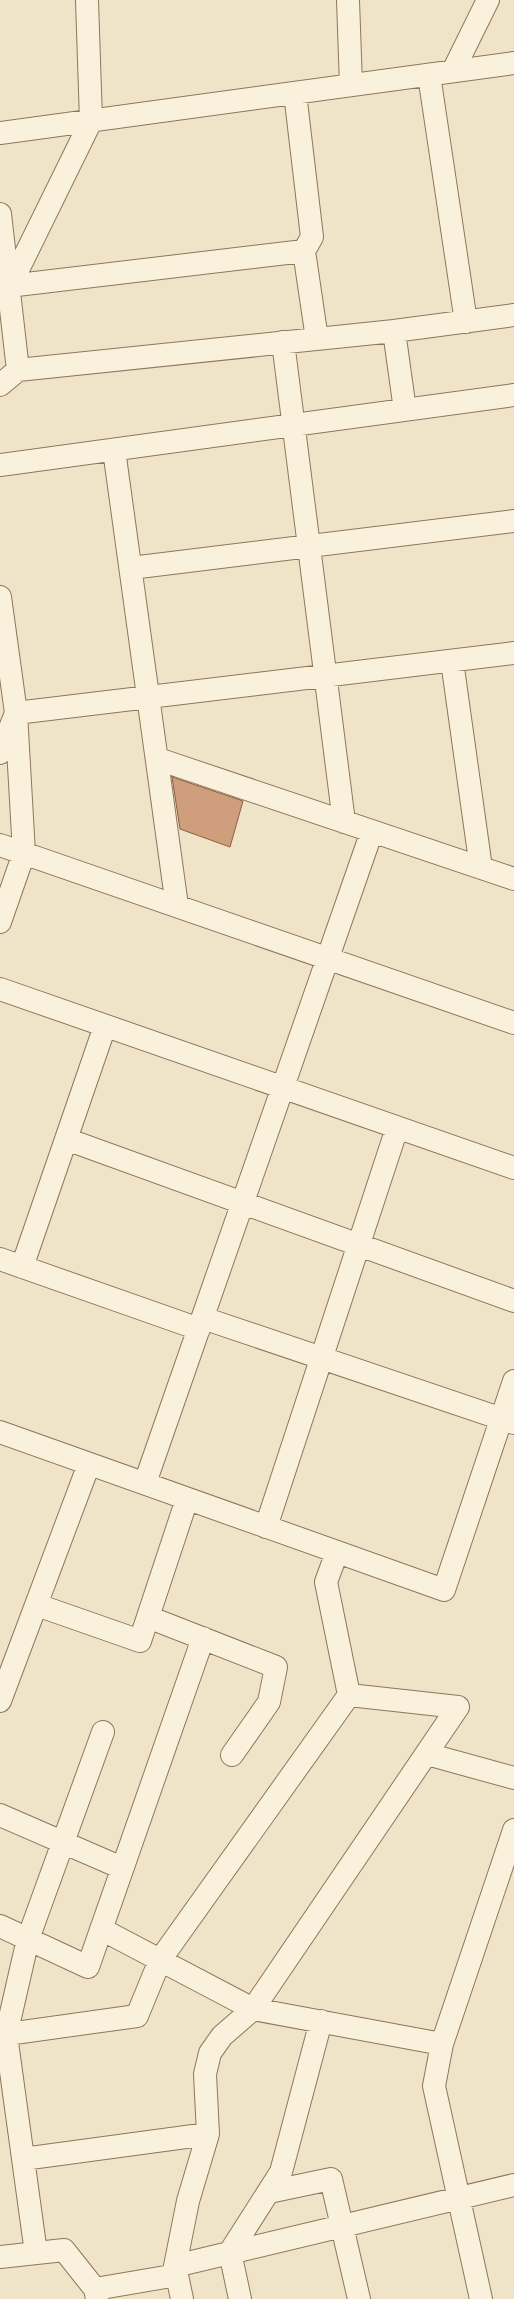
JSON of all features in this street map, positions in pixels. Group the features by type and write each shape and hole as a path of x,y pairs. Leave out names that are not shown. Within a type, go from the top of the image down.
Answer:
{"street":[{"path":"5,287 91,121 86,0"},
{"path":"348,0 351,85"},
{"path":"453,71 488,0"},
{"path":"0,133 514,63"},
{"path":"428,75 466,322"},
{"path":"295,93 312,237 304,251 316,339"},
{"path":"0,214 5,287 18,370"},
{"path":"5,287 304,251"},
{"path":"0,385 18,370 394,331 514,315"},
{"path":"394,331 404,410"},
{"path":"283,342 344,822"},
{"path":"0,465 514,395"},
{"path":"114,450 158,759 177,906"},
{"path":"131,568 514,521"},
{"path":"0,597 16,713 24,853 0,922"},
{"path":"16,713 514,653"},
{"path":"452,661 481,868"},
{"path":"0,753 16,713"},
{"path":"158,759 514,879"},
{"path":"145,1483 372,831"},
{"path":"0,844 514,1023"},
{"path":"0,989 514,1168"},
{"path":"22,1267 105,1026"},
{"path":"266,1527 397,1128"},
{"path":"66,1139 514,1301"},
{"path":"0,1259 201,1323 322,1358 508,1421"},
{"path":"0,1432 444,1590 508,1421 514,1381"},
{"path":"0,1701 89,1464"},
{"path":"37,1605 140,1641 187,1499"},
{"path":"3,2035 137,2016 160,1960 349,1695 326,1582 337,1552"},
{"path":"148,1617 276,1667 269,1702 232,1755"},
{"path":"0,1926 88,1966 202,1638"},
{"path":"182,2299 176,2270 188,2201 208,2134 205,2074 210,2053 222,2036 253,2009 458,1707 349,1695"},
{"path":"36,2253 23,2159 3,2035 28,1939 103,1732"},
{"path":"427,1754 514,1778"},
{"path":"0,1815 122,1868"},
{"path":"481,2299 434,2086 442,2044 514,1830"},
{"path":"101,1929 253,2009 442,2044"},
{"path":"240,2299 230,2252 281,2172 321,2021"},
{"path":"23,2159 208,2134"},
{"path":"269,2192 331,2179 360,2299"},
{"path":"0,2257 64,2250 96,2294 230,2252 514,2185"}],"building":[{"path":"172,777 243,801 230,847 180,829"}]}
